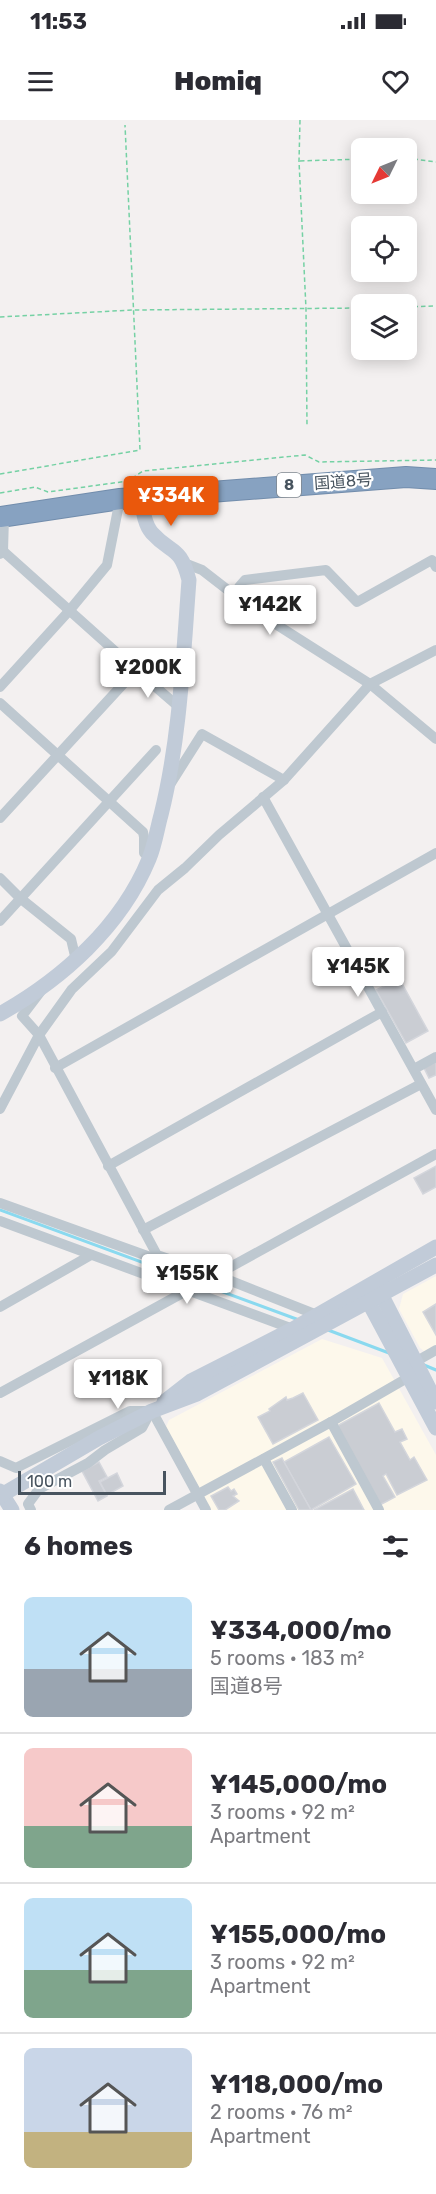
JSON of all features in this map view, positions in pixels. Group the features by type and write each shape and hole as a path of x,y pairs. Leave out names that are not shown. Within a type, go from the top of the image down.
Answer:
{"highway":[{"name":"国道8号","path":"2,517 141,497 395,478 436,479"}],"street":[{"path":"0,1014 46,984 76,960 117,916 150,858 168,789 180,708 189,580 184,562 178,553 152,533 146,524 141,497"},
{"path":"0,687 107,565 120,499"},
{"path":"2,517 1,552 180,708"},
{"path":"258,613 258,606 239,587 245,580 326,570 357,602 432,560 436,567"},
{"path":"184,562 202,570 258,613 370,684 436,739"},
{"path":"0,1109 39,1035 72,989 112,951 158,890 284,780 370,684 436,650"},
{"path":"0,818 136,670"},
{"path":"0,703 142,832 144,853 150,858"},
{"path":"168,789 202,734 284,780"},
{"path":"0,921 156,750"},
{"path":"263,797 436,1110"},
{"path":"55,1068 436,853"},
{"path":"0,878 20,898 71,939 76,960"},
{"path":"46,984 22,1016 39,1035 157,1255 195,1271 216,1275 323,1319"},
{"path":"108,1166 382,1012"},
{"path":"414,1069 436,1057"},
{"path":"143,1230 421,1084"},
{"path":"216,1275 436,1154"},
{"path":"0,1203 153,1258 157,1255"},
{"path":"0,1221 189,1288 299,1333"},
{"path":"372,1294 436,1247"},
{"path":"0,1307 91,1255"},
{"path":"12,1510 1,1494 99,1438 152,1411 191,1381 299,1333 372,1294 436,1265"},
{"path":"0,1393 189,1288 195,1271"},
{"path":"372,1294 393,1348 413,1365 436,1428"},
{"path":"372,1294 436,1402"},
{"path":"169,1510 331,1422 436,1350"},
{"path":"0,1461 16,1468 130,1411 152,1411"},
{"path":"152,1411 206,1510"},
{"path":"31,1510 28,1503 39,1489 88,1463 142,1428 152,1411"},
{"path":"331,1422 379,1510"},
{"path":"264,1459 292,1510"}],"path":[{"path":"300,120 299,161 306,309 308,426"},
{"path":"0,474 140,450 125,125"},
{"path":"299,161 351,159"},
{"path":"417,159 436,162"},
{"path":"417,307 436,306"},
{"path":"0,317 133,310 351,308"},
{"path":"0,492 35,487 48,492 128,481 143,471 305,455 319,462 436,460"}],"shaded area":[{"path":"436,1276 436,1346 425,1352 420,1348 399,1309 403,1294"},
{"path":"322,1339 382,1358 436,1455 436,1510 211,1510 166,1427 169,1420"}],"building":[{"path":"399,978 428,1031 406,1043 376,990"},
{"path":"436,1062 436,1075 429,1078 424,1068"},
{"path":"436,1166 436,1187 423,1194 414,1178"},
{"path":"436,1304 436,1335 423,1312"},
{"path":"303,1393 318,1420 273,1444 258,1417 270,1411 269,1409 286,1397 287,1400"},
{"path":"379,1403 395,1432 402,1429 407,1439 400,1442 410,1460 414,1457 427,1480 397,1495 386,1474 383,1476 395,1497 378,1506 335,1427"},
{"path":"329,1437 356,1484 311,1510 284,1462"},
{"path":"282,1458 311,1510 299,1510 273,1462"},
{"path":"99,1462 107,1477 99,1481 107,1496 98,1501 82,1471"},
{"path":"117,1473 123,1486 107,1495 100,1482"},
{"path":"228,1487 231,1491 234,1489 237,1494 233,1496 239,1501 225,1510 219,1510 211,1496"},
{"path":"353,1489 364,1510 314,1510"}],"waterway":[{"path":"0,1210 299,1320"},
{"path":"328,1330 389,1353"},
{"path":"424,1365 436,1370"}]}
